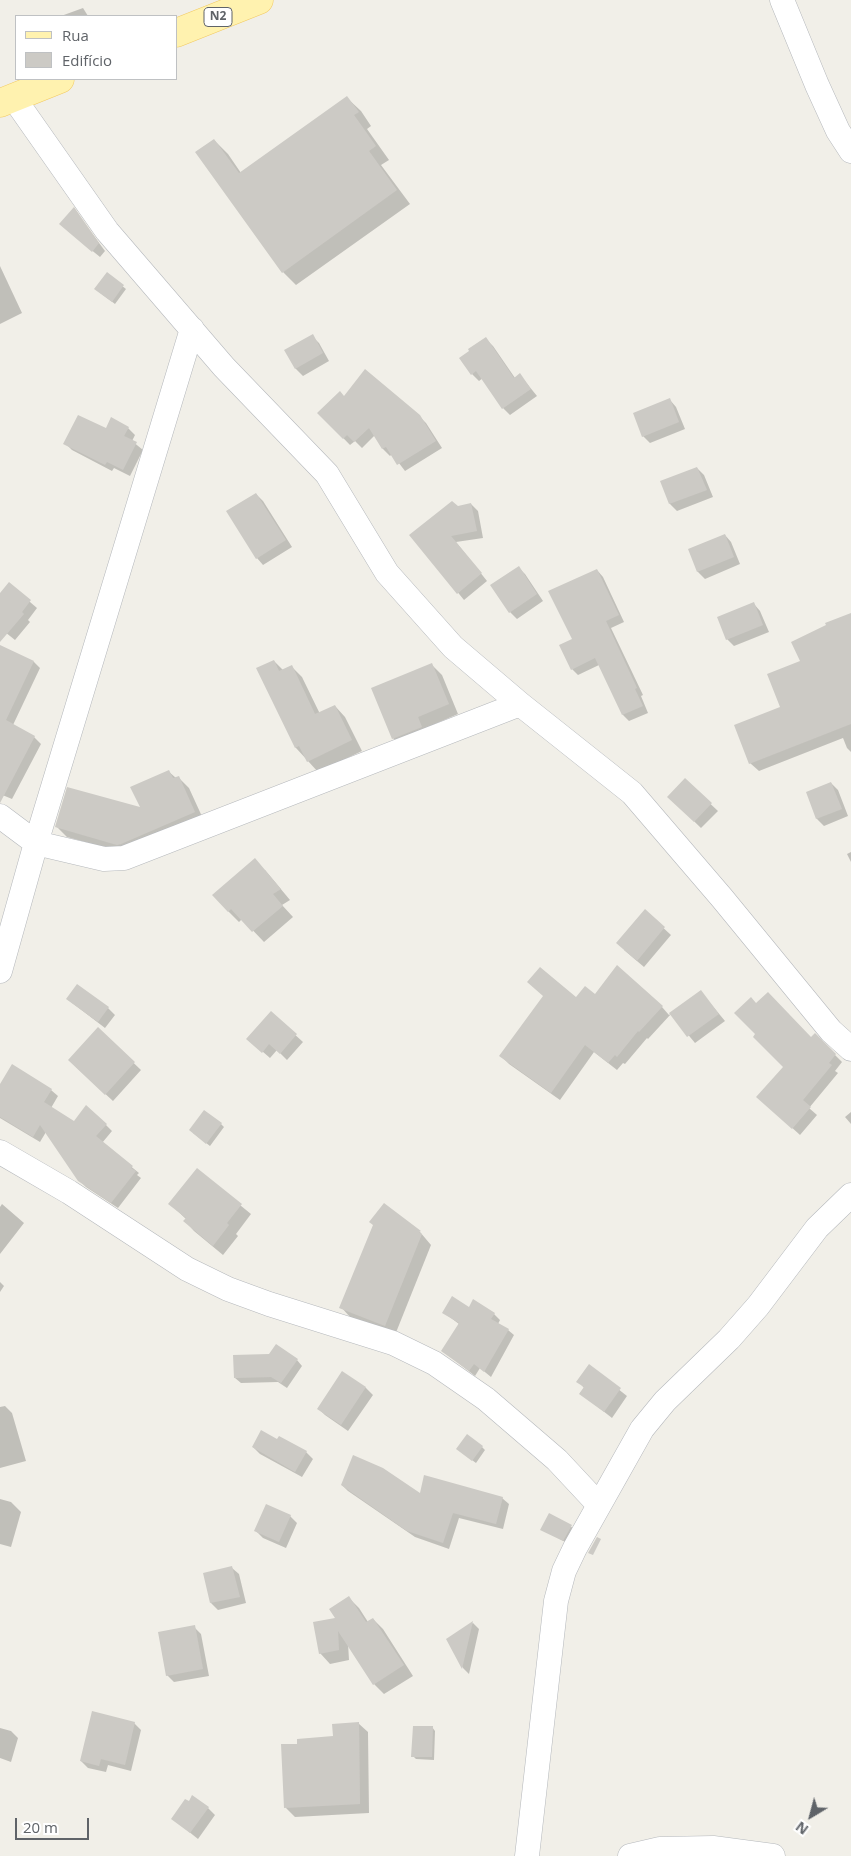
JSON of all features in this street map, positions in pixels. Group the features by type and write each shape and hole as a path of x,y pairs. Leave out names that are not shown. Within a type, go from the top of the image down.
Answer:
{"main road":[{"name":"N2","path":"178,32 259,0"},
{"path":"7,100 57,80"}],"street":[{"path":"782,0 838,132 851,151"},
{"path":"7,100 107,231 224,367 327,474 387,573 453,647 520,704 632,793 722,898 831,1031 851,1049"},
{"path":"0,971 36,843 192,329"},
{"path":"0,816 36,843 104,859 124,858 520,704"},
{"path":"0,1152 69,1192 187,1268 228,1289 269,1304 393,1343 434,1363 486,1398 557,1460 599,1505"},
{"path":"527,1856 556,1601 564,1571 642,1429 665,1400 729,1340 758,1306 817,1228 851,1195"},
{"path":"630,1856 660,1848 713,1848 773,1856"}],"building":[{"path":"347,96 359,112 354,115 376,146 369,151 397,190 282,273 195,152 214,139 239,173"},
{"path":"74,207 99,243 92,252 59,224"},
{"path":"107,272 124,285 112,302 94,289"},
{"path":"313,334 323,353 295,369 284,350"},
{"path":"486,337 514,378 520,373 531,389 502,409 476,371 471,375 459,358 469,351 468,349"},
{"path":"365,369 420,415 436,441 397,465 386,447 382,449 369,428 354,442 347,435 343,439 317,413 340,391 344,396"},
{"path":"670,398 679,422 642,437 633,413"},
{"path":"78,415 106,428 111,417 129,427 124,436 137,442 123,470 107,462 105,465 63,444"},
{"path":"697,467 707,490 669,504 660,481"},
{"path":"256,493 286,540 256,559 226,511"},
{"path":"452,501 458,506 471,503 477,531 451,536 482,573 457,594 409,535"},
{"path":"725,534 734,557 697,572 688,549"},
{"path":"519,566 537,594 509,613 490,585"},
{"path":"597,569 619,615 606,621 637,688 635,689 643,706 622,715 595,658 571,670 559,645 572,639 548,591"},
{"path":"9,582 31,600 22,612 24,614 0,642 0,593"},
{"path":"754,602 763,625 726,640 717,617"},
{"path":"851,613 851,724 749,764 734,725 780,707 767,674 800,661 791,642 826,625 825,623"},
{"path":"0,645 34,661 6,720 35,736 0,803"},
{"path":"274,660 279,671 292,665 315,714 335,705 352,740 307,762 299,746 295,748 256,668"},
{"path":"432,663 449,704 418,717 422,727 392,739 371,688"},
{"path":"169,770 173,778 179,776 195,812 117,845 55,827 67,787 140,807 130,787"},
{"path":"685,778 712,803 694,822 667,797"},
{"path":"831,782 842,809 816,819 806,792"},
{"path":"255,858 281,889 273,894 283,906 252,932 231,909 228,912 212,895"},
{"path":"645,909 665,927 637,961 616,943"},
{"path":"617,965 663,1006 638,1031 617,1057 615,1055 608,1063 585,1045 551,1093 499,1056 543,996 527,982 540,967 576,997 585,986 595,994"},
{"path":"77,984 109,1007 98,1022 66,999"},
{"path":"701,990 719,1014 687,1037 669,1013"},
{"path":"768,992 811,1037 815,1033 836,1054 829,1063 832,1065 803,1100 811,1107 792,1129 756,1097 783,1067 753,1037 755,1034 734,1013 751,997 756,1003"},
{"path":"271,1011 297,1034 280,1054 269,1044 262,1053 246,1039"},
{"path":"98,1027 135,1062 105,1095 68,1060"},
{"path":"12,1064 52,1089 44,1102 74,1121 86,1105 107,1124 96,1136 133,1166 131,1168 136,1171 111,1203 78,1181 40,1125 33,1137 0,1117 0,1084"},
{"path":"204,1110 222,1123 206,1144 189,1130"},
{"path":"197,1168 242,1204 227,1223 229,1225 213,1246 183,1221 186,1218 168,1204"},
{"path":"384,1203 421,1231 419,1232 422,1234 385,1326 339,1308 373,1225 369,1222"},
{"path":"452,1296 469,1307 473,1299 495,1313 491,1319 509,1329 484,1372 474,1364 469,1371 441,1351 459,1323 442,1313"},
{"path":"276,1344 298,1359 281,1383 271,1377 234,1378 233,1355 269,1354"},
{"path":"589,1364 621,1388 604,1412 579,1394 584,1387 576,1382"},
{"path":"342,1371 366,1387 341,1425 317,1409"},
{"path":"261,1430 277,1439 279,1436 307,1451 295,1472 252,1447"},
{"path":"467,1434 483,1446 472,1461 456,1449"},
{"path":"353,1455 383,1468 420,1493 424,1475 503,1497 496,1524 453,1513 443,1543 407,1531 341,1485"},
{"path":"266,1504 291,1515 279,1542 254,1531"},
{"path":"549,1513 572,1525 563,1541 540,1530"},
{"path":"597,1537 601,1539 593,1555 588,1553"},
{"path":"232,1566 240,1597 210,1603 203,1573"},
{"path":"349,1596 366,1622 373,1618 404,1665 373,1685 338,1631 339,1650 319,1654 313,1622 335,1618 329,1609"},
{"path":"473,1621 462,1669 446,1639"},
{"path":"195,1625 203,1669 166,1676 158,1632"},
{"path":"92,1711 135,1722 125,1765 101,1759 99,1766 80,1761"},
{"path":"359,1722 360,1804 284,1808 281,1744 297,1744 297,1739 333,1736 332,1724"},
{"path":"413,1726 433,1726 432,1757 411,1757"},
{"path":"192,1795 209,1807 190,1833 171,1819 185,1799 189,1801"}]}
